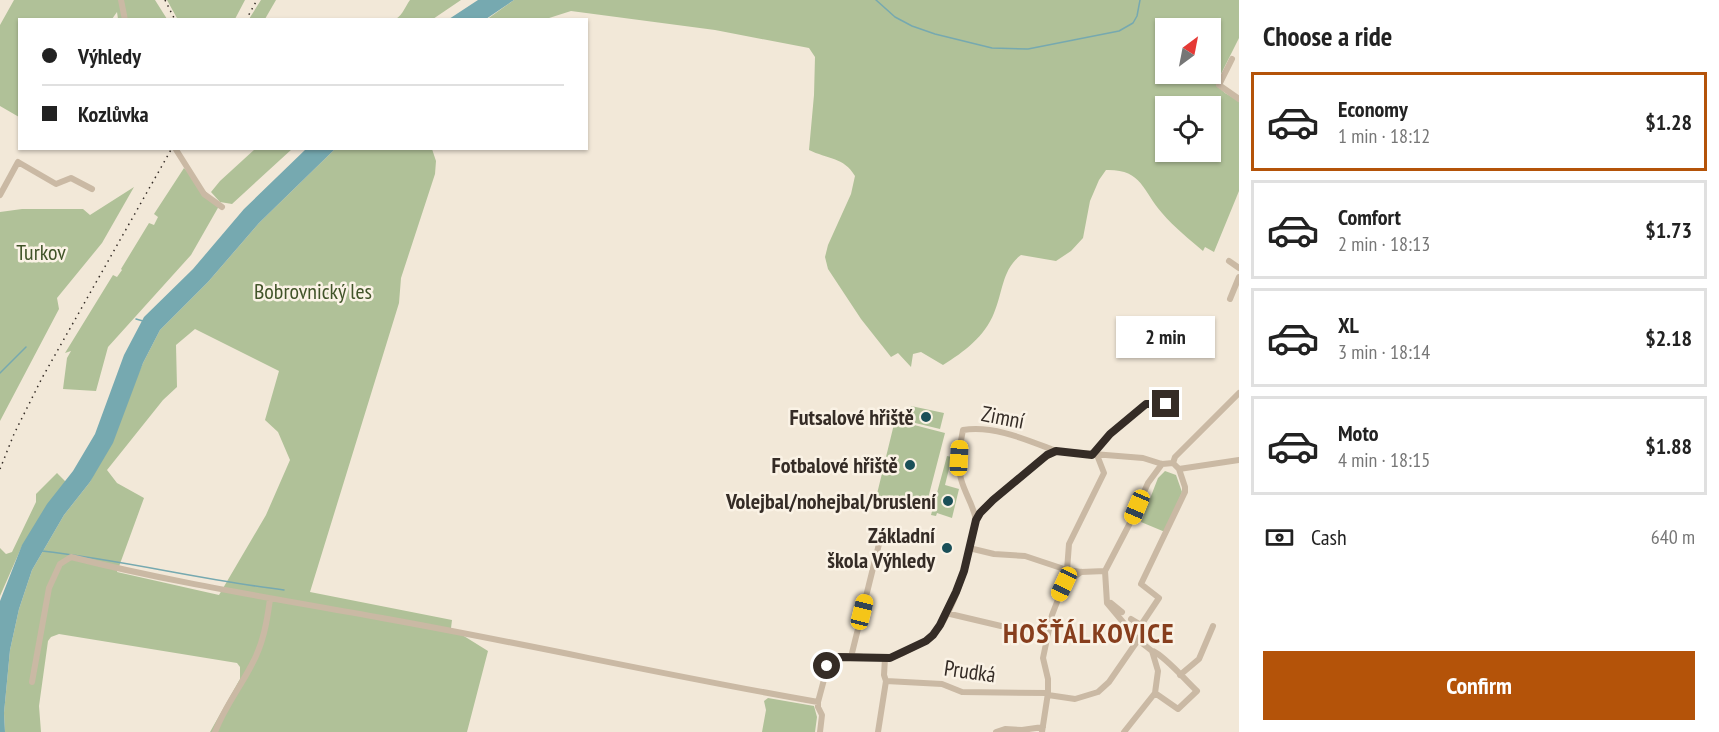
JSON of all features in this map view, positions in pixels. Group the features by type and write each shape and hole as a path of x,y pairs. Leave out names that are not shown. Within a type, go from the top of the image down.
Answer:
{"street":[{"path":"121,0 125,18"},
{"path":"1232,59 1219,85 1239,99"},
{"path":"176,150 204,194 222,207"},
{"path":"0,195 18,162 56,184 71,177 92,189"},
{"path":"1229,261 1239,268"},
{"path":"1230,299 1239,277"},
{"path":"1131,619 1141,625 1159,598 1141,584 1185,490 1179,469 1173,463 1175,457 1239,393"},
{"path":"1066,570 1069,544 1104,473 1094,455 1110,434 1146,404 1166,404"},
{"name":"Zimní","path":"976,520 973,505 962,483 959,470 963,430 974,428 1004,433 1056,451 1143,458 1162,464 1173,463"},
{"path":"820,732 822,714 818,702 829,661 833,658 851,657 885,658 905,652 926,641 940,625 946,613 964,571 976,520 984,508 1036,463 1056,451"},
{"path":"1179,469 1239,460"},
{"path":"1155,693 1178,709 1197,691 1162,655 1152,651 1138,640 1119,613 1107,603 1105,571 1148,483 1162,464"},
{"path":"851,657 879,544"},
{"path":"969,548 994,554 1025,556 1066,570 1105,571"},
{"path":"32,682 49,588 61,562 71,557 123,570 270,599 383,618 653,672 818,702"},
{"path":"996,732 1005,729 1042,730 1048,694 1048,679 1043,658 1052,615 1064,584 1081,572"},
{"path":"215,732 231,698 252,665 265,633 270,599"},
{"path":"946,613 1001,626"},
{"path":"1180,675 1198,659 1213,626"},
{"name":"Prudká","path":"886,681 942,684 962,692 1048,694 1076,699 1098,692 1109,681 1138,640"},
{"path":"1124,732 1155,693 1158,671 1152,651"},
{"path":"878,732 886,681 885,658"}],"green space":[{"path":"14,0 155,0 166,18 118,18 117,12 113,18 18,18 18,116 0,106 0,25"},
{"path":"167,0 245,0 236,18 177,18"},
{"path":"261,0 276,0 266,18 250,18"},
{"path":"410,0 461,0 434,18 397,18"},
{"path":"514,0 1239,0 1239,38 1221,74 1221,18 1155,18 1155,84 1216,84 1225,93 1239,101 1239,191 1214,252 1205,247 1203,251 1155,205 1140,182 1127,173 1106,170 1090,201 1083,238 1071,251 1056,261 1021,255 1006,274 990,321 973,343 943,365 921,352 913,354 911,367 898,353 891,357 861,319 828,269 825,257 828,245 851,194 855,176 846,165 809,150 815,57 809,48 715,30 571,11 549,18 489,18"},
{"path":"254,150 291,150 232,204 220,202 211,192"},
{"name":"Bobrovnický les","path":"334,150 432,150 436,161 435,174 401,278 399,303 310,592 452,620 451,628 488,651 467,732 210,732 240,679 240,667 237,663 59,634 48,641 39,706 41,732 5,732 4,713 10,650 19,609 32,570 64,515 90,482 160,330 208,282 259,223","holes":["195,329 279,371 265,420 278,432 290,460 266,515 219,595 117,572 144,498 117,483 107,470 163,400 177,387 176,345"]},
{"path":"184,168 219,206 191,255 108,347 96,391 63,389 67,358 71,351 65,353 113,275 117,277 122,270 149,223 154,225 158,217 154,214"},
{"name":"Turkov","path":"134,187 102,243 57,298 59,309 0,421 0,212 22,209 83,209 90,215"},
{"name":"Futsalové hřiště","path":"911,406 944,413 940,429 907,421"},
{"name":"Fotbalové hřiště","path":"895,420 945,433 925,510 876,498"},
{"path":"947,456 952,457 945,485 959,489 952,518 937,513 936,516 931,515"},
{"path":"1165,471 1176,475 1182,492 1165,532 1141,522 1158,478"},
{"path":"57,473 67,483 22,546 0,596 0,548 6,554 12,552 36,502 36,494"},
{"path":"768,698 814,706 817,717 815,732 762,732 766,710 764,701"}],"water":[{"path":"478,0 514,0 487,18 451,18"},
{"path":"305,150 334,150 259,223 208,282 160,330 143,363 113,443 90,482 64,515 32,570 19,609 10,650 4,713 5,732 0,732 0,601 22,545 47,504 73,471 95,434 124,355 144,317 193,269 244,209"}],"waterway":[{"path":"876,0 895,17 935,34 992,48 1028,49 1119,31 1133,23 1140,0"},
{"path":"136,319 143,321"},
{"path":"0,373 26,347"},
{"path":"42,551 284,590"}],"railway":[{"path":"165,0 174,18"},
{"path":"247,18 257,0"},
{"path":"0,469 14,434 42,378 171,150"}],"place":[{"name":"Futsalové hřiště","path":"926,417"},
{"name":"Fotbalové hřiště","path":"910,465"},
{"name":"Volejbal/nohejbal/bruslení","path":"948,501"},
{"name":"Základní škola Výhledy","path":"947,548"}],"district":[{"name":"HOŠŤÁLKOVICE","path":"1089,633"}],"route":[{"path":"827,666 830,659 837,657 890,658 926,641 940,625 956,592 964,571 976,520 984,508 1047,455 1056,451 1092,455 1110,434 1146,404 1166,404"}]}
